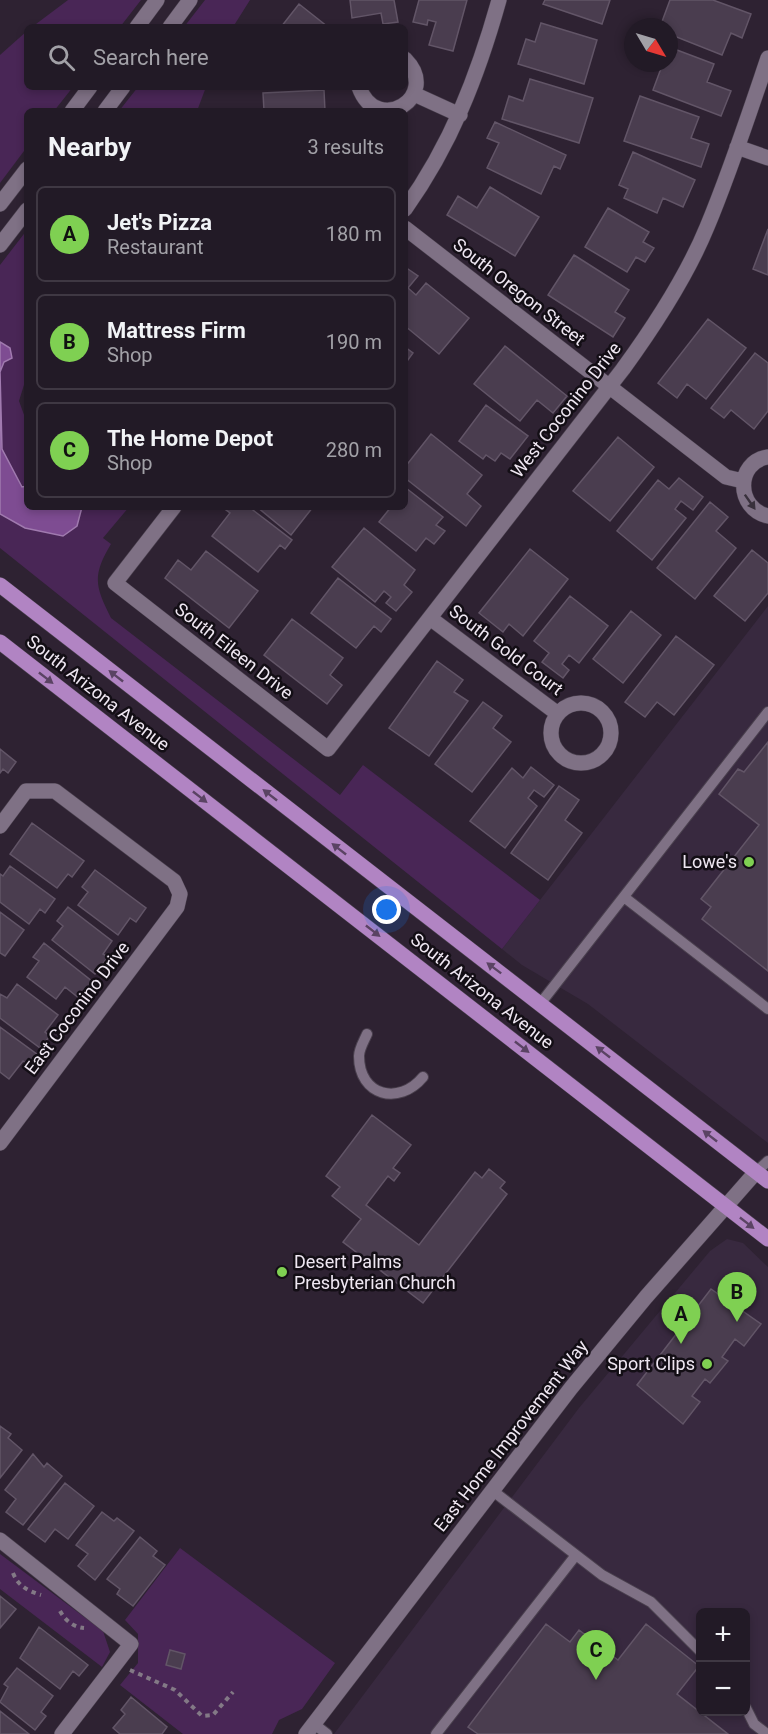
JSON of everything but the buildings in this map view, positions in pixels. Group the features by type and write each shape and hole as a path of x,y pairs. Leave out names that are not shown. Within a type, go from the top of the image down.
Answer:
{"main road":[{"name":"South Arizona Avenue","path":"0,585 762,1176"},
{"name":"South Arizona Avenue","path":"0,642 768,1239"}],"street":[{"path":"139,24 157,0"},
{"path":"172,24 190,0"},
{"path":"408,204 441,152 460,115 476,75 499,0"},
{"name":"West Coconino Drive","path":"328,749 609,387 654,325 683,278 707,228 768,58"},
{"path":"396,108 405,105 414,94 415,73 408,63"},
{"path":"74,108 88,90"},
{"path":"107,108 121,90"},
{"path":"361,90 369,104 379,108"},
{"path":"414,94 460,115"},
{"path":"737,147 768,158"},
{"path":"0,204 24,173"},
{"path":"0,245 24,214"},
{"name":"South Oregon Street","path":"408,230 726,477 743,481"},
{"path":"768,457 754,463 743,481 747,501 753,509 768,516"},
{"name":"South Eileen Drive","path":"172,510 115,583 328,749"},
{"name":"South Gold Court","path":"430,618 558,714"},
{"name":"South Gold Court","path":"582,703 599,710 610,724 611,734 605,751 590,762 571,762 562,757 552,741 553,722 558,714 565,708 582,703"},
{"name":"East Coconino Drive","path":"0,826 26,791 49,789 55,791 174,881 180,894 177,907 0,1143"},
{"name":"East Home Improvement Way","path":"310,1729 572,1388 726,1206 762,1176"},
{"path":"0,1540 131,1644 62,1734"}],"lane":[{"path":"540,1004 768,712"},
{"path":"624,897 768,1009"},
{"path":"367,1034 359,1054 362,1075 372,1087 387,1095 402,1093 411,1089 423,1077"},
{"path":"762,1176 768,1161"},
{"path":"493,1491 602,1575 651,1602 696,1647"},
{"path":"436,1734 576,1555"},
{"path":"750,1716 754,1724 767,1734"},
{"path":"310,1729 327,1734"}],"path":[{"path":"116,1664 175,1690 202,1716 213,1715 233,1692"}],"shaded area":[{"path":"68,0 141,0 122,24 36,24"},
{"path":"205,0 250,0 235,24 186,24"},
{"path":"24,34 24,90 71,90 56,108 24,108 24,151 0,183 0,55"},
{"path":"136,90 205,90 198,108 121,108"},
{"path":"24,234 24,385 19,401 24,415 24,510 126,510 103,538 111,544 98,573 98,581 111,618 340,795 363,765 540,900 502,949 0,548 0,265"},
{"path":"0,342 10,348 12,358 4,362 0,372"},
{"path":"0,372 2,449 22,487 24,487 24,510 81,510 77,526 63,536 25,528 0,514"},
{"path":"768,606 768,1143 588,1004 522,965 502,949"},
{"path":"727,1239 743,1243 768,1267 768,1734 334,1734 579,1408 710,1251"},
{"path":"180,1548 335,1663 302,1709 279,1720 272,1734 183,1734 120,1685 138,1663 138,1634 125,1620"},
{"path":"0,1554 103,1631 110,1652 102,1667 0,1589"}],"place":[{"name":"Lowe's","path":"749,862"},
{"name":"Desert Palms Presbyterian Church","path":"282,1272"},
{"name":"Mattress Firm","path":"737,1322"},
{"name":"Jet's Pizza","path":"681,1344"},
{"name":"Sport Clips","path":"707,1364"},
{"name":"The Home Depot","path":"596,1680"}]}
